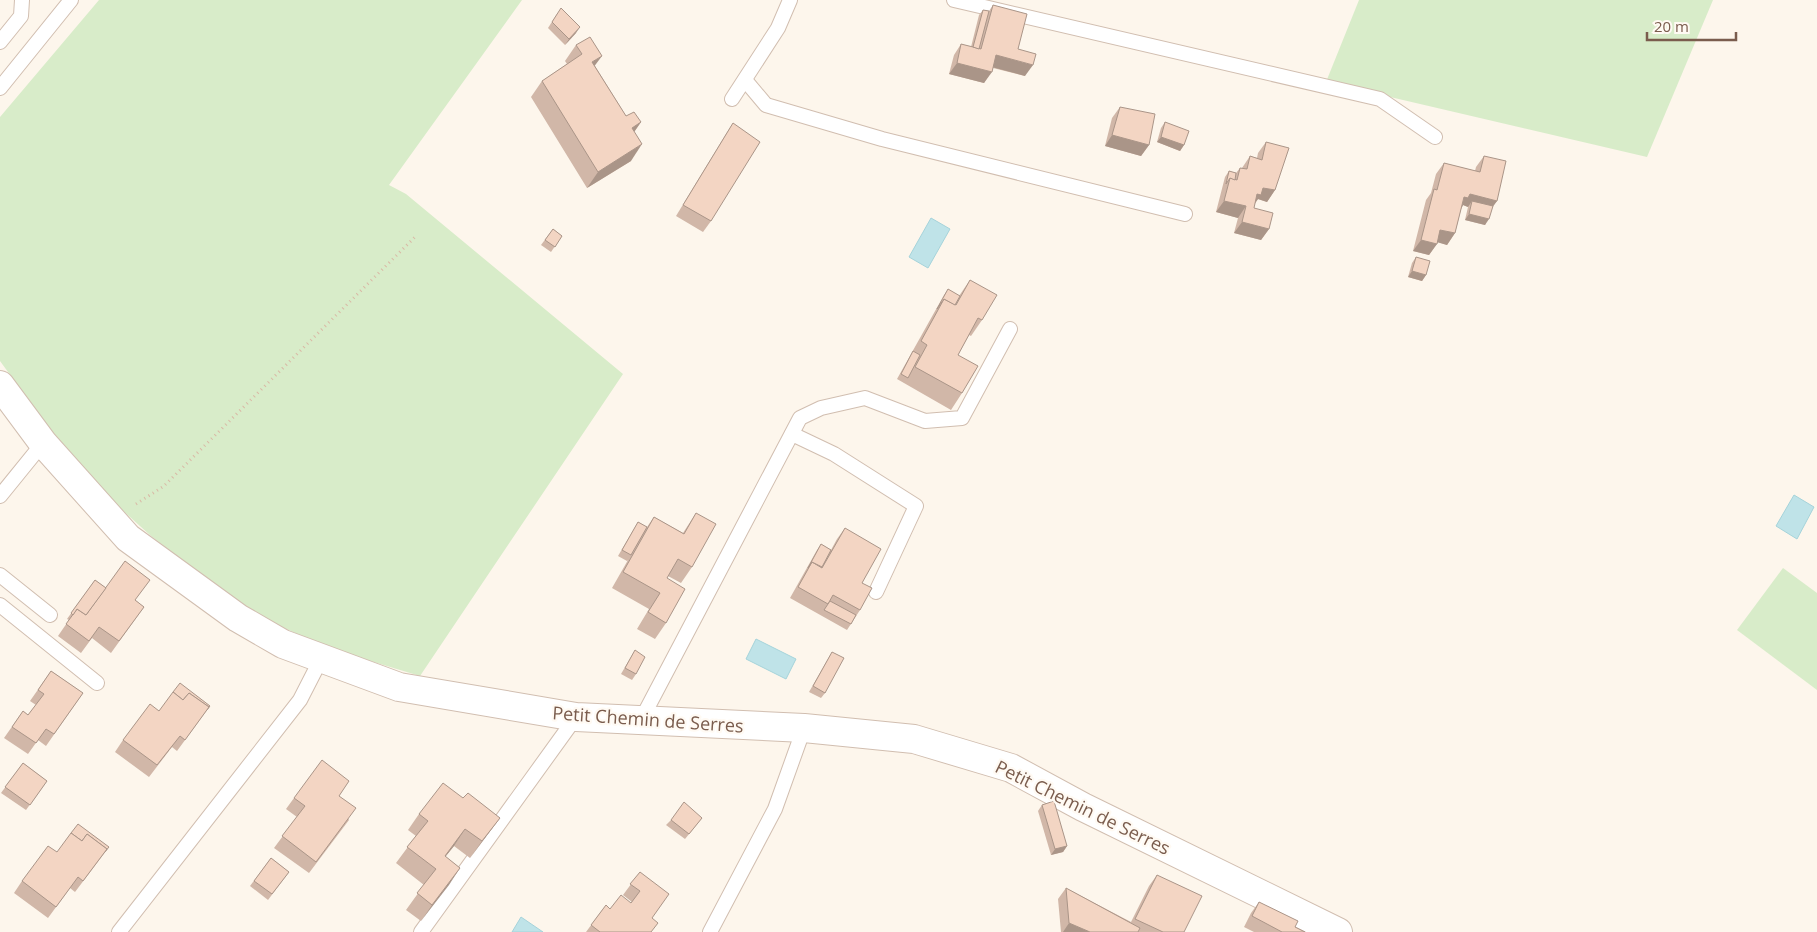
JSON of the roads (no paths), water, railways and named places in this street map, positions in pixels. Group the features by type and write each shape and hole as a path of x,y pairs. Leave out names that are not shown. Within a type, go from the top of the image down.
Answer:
{"street":[{"name":"Petit Chemin de Serres","path":"0,385 43,443 128,538 238,618 283,644 399,687 576,718 804,728 914,739 1011,768 1083,807 1338,932"}],"lane":[{"path":"0,42 20,16 22,0"},
{"path":"0,88 71,0"},
{"path":"732,99 778,28 790,0"},
{"path":"954,0 1380,99 1435,137"},
{"path":"745,80 766,105 882,139 1185,214"},
{"path":"641,720 800,418 821,408 865,398 925,421 962,418 1010,329"},
{"path":"792,434 834,454 916,506 876,592"},
{"path":"0,496 43,443"},
{"path":"0,575 50,616"},
{"path":"0,605 97,683"},
{"path":"119,932 300,700 321,659"},
{"path":"421,932 576,718"},
{"path":"710,932 774,809 804,728"}],"water":[{"path":"931,218 950,229 928,268 909,257"},
{"path":"1794,495 1814,507 1797,539 1776,526"},
{"path":"756,639 796,659 786,679 746,659"},
{"path":"521,917 543,932 512,932"}]}
